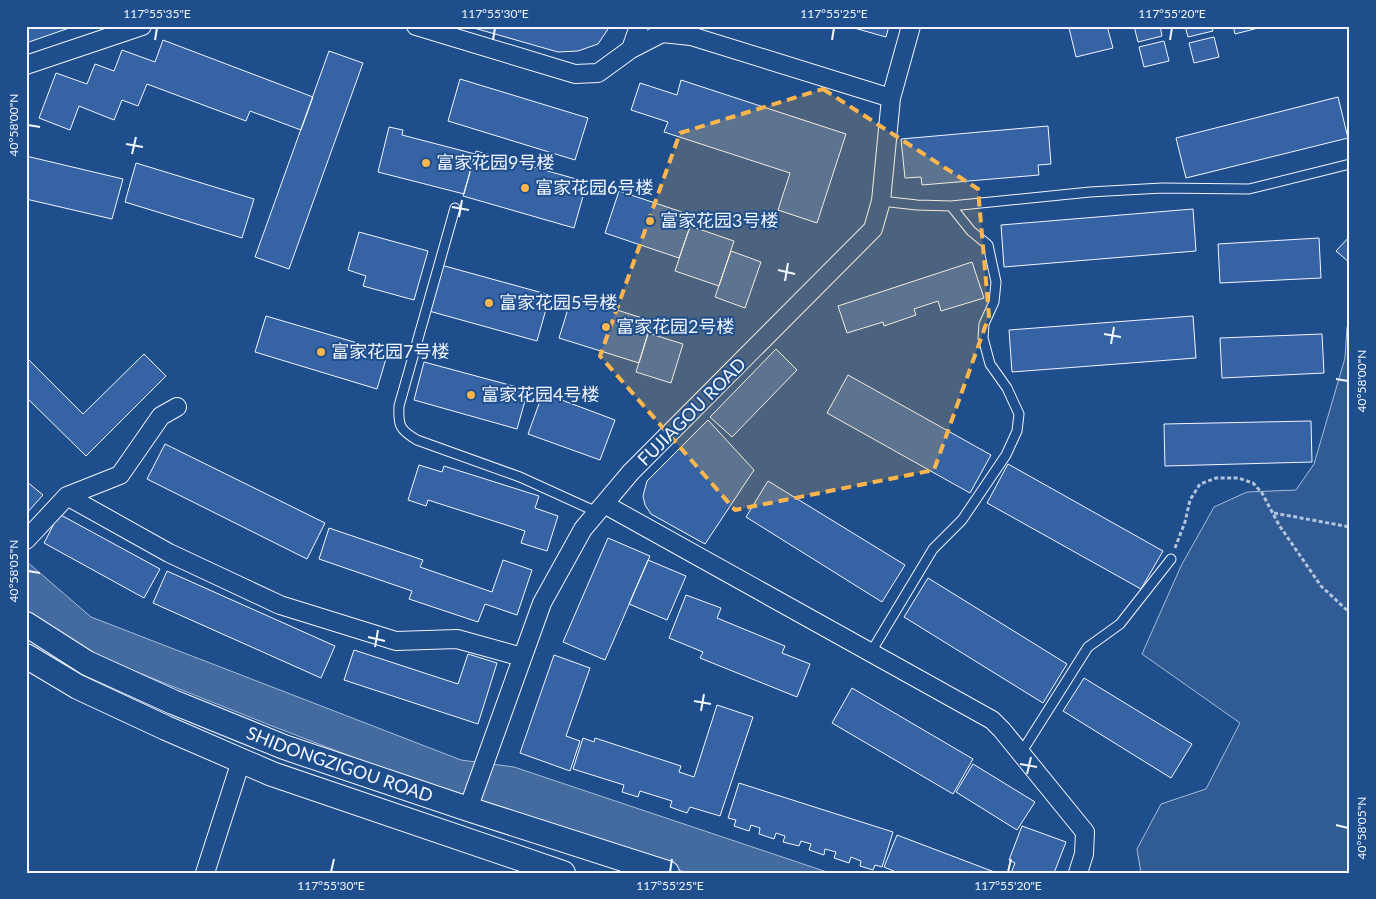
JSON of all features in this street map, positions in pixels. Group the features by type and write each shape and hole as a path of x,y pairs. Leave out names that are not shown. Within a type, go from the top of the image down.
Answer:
{"main road":[{"name":"SHIDONGZIGOU ROAD","path":"26,624 87,663 173,702 284,747 469,805 667,873"},
{"name":"SHIDONGZIGOU ROAD","path":"26,656 78,687 272,774 563,873"}],"street":[{"path":"26,65 142,26"},
{"path":"416,26 575,74 598,73 631,49 662,33 691,36 892,98"},
{"path":"631,49 639,26"},
{"name":"FUJIAGOU ROAD","path":"469,805 542,603 583,529 631,472 873,230 881,201 892,98 910,26"},
{"path":"26,540 67,496 120,475 161,416 177,407"},
{"path":"67,496 169,553 280,605 396,641 457,639 522,657"},
{"path":"601,508 871,652 992,720 1085,832 1084,854 1078,873"},
{"path":"205,873 241,761"}],"lane":[{"path":"881,201 951,206 1090,192 1162,188 1249,189 1350,164"},
{"path":"871,652 933,548 962,520 1006,455 1016,431 1019,414 1007,388 990,364 983,338 984,324 994,302 996,282 988,245 971,231 951,206"},
{"path":"455,208 399,406 398,422 406,433 417,440 601,508"},
{"path":"1020,753 1088,646 1120,624 1171,559"}],"path":[{"path":"1171,559 1185,522 1190,500 1200,484 1216,478 1238,478 1253,483 1262,494 1279,526 1321,586 1350,613"},
{"path":"1273,513 1350,527"}],"highlighted area":[{"path":"823,89 978,189 989,316 934,470 735,510 600,356 680,133"}],"shaded area":[{"path":"1350,323 1350,873 1141,873 1137,849 1161,804 1206,789 1240,723 1142,654 1181,566 1214,507 1247,492 1296,490 1314,464 1345,358 1347,327"},
{"path":"26,561 91,617 461,760 514,767 830,873 688,873 446,793 272,726 94,655 26,610"}],"building":[{"path":"26,26 75,26 26,43"},
{"path":"467,26 610,26 598,44 578,51 558,52"},
{"path":"847,26 889,26 886,37"},
{"path":"1077,26 1107,26 1113,48 1076,57 1069,28"},
{"path":"1134,26 1160,26 1162,36 1138,42"},
{"path":"1185,26 1211,26 1213,31 1188,37"},
{"path":"1233,26 1266,26 1235,34"},
{"path":"1214,37 1219,57 1194,63 1189,43"},
{"path":"163,40 313,97 301,130 250,111 246,121 147,84 138,106 122,100 114,120 79,106 70,130 39,118 56,73 87,84 95,64 114,71 122,50 155,62"},
{"path":"1164,41 1169,61 1144,67 1139,47"},
{"path":"329,51 363,63 289,269 255,257"},
{"path":"460,79 588,118 575,160 448,121"},
{"path":"681,80 846,134 817,223 778,210 790,173 664,132 668,122 631,110 640,83 677,95"},
{"path":"1338,97 1348,138 1186,178 1176,138"},
{"path":"1048,126 1051,164 1038,165 1039,175 922,185 921,177 905,178 901,139"},
{"name":"富家花园9号楼","path":"389,127 403,130 402,135 475,154 464,194 378,172"},
{"name":"富家花园6号楼","path":"476,151 587,182 574,228 463,196"},
{"path":"26,156 123,179 112,219 26,199"},
{"path":"136,163 254,199 242,238 125,202"},
{"name":"富家花园3号楼","path":"619,191 694,216 679,258 605,233"},
{"path":"1193,209 1196,251 1004,267 1001,225"},
{"path":"690,226 734,241 719,286 675,271"},
{"path":"359,232 428,251 414,300 363,286 366,276 348,270"},
{"path":"1350,236 1350,263 1336,251"},
{"path":"1319,238 1321,278 1220,283 1218,244"},
{"path":"731,251 761,262 745,308 715,297"},
{"path":"972,262 984,298 941,311 938,301 914,309 916,315 884,326 883,322 847,333 838,306"},
{"name":"富家花园5号楼","path":"441,265 550,295 537,341 429,311"},
{"name":"富家花园2号楼","path":"572,296 652,321 639,363 559,338"},
{"name":"富家花园7号楼","path":"266,316 388,352 377,389 255,352"},
{"path":"1193,316 1196,358 1012,372 1009,330"},
{"path":"648,333 683,344 671,383 636,372"},
{"path":"1322,334 1324,373 1222,378 1220,338"},
{"path":"776,349 797,370 732,437 710,417"},
{"path":"144,354 166,376 86,456 26,397 26,357 83,414"},
{"name":"富家花园4号楼","path":"424,362 528,390 517,429 414,400"},
{"path":"848,375 991,455 970,493 827,413"},
{"path":"543,393 615,420 600,460 528,434"},
{"path":"708,420 754,470 705,544 651,514 645,505 643,496 647,481"},
{"path":"1311,421 1312,462 1165,466 1164,424"},
{"path":"165,444 325,523 307,559 147,479"},
{"path":"1008,464 1163,551 1141,589 987,503"},
{"path":"419,465 442,472 444,466 539,496 535,508 558,516 547,551 521,543 525,531 428,500 426,506 408,500"},
{"path":"26,481 43,495 26,514"},
{"path":"768,481 905,565 882,602 746,517"},
{"path":"59,514 160,569 144,598 44,543"},
{"path":"329,528 423,560 420,567 492,592 503,560 532,570 517,615 485,604 478,622 409,599 412,591 319,559"},
{"path":"608,538 650,556 605,660 563,642"},
{"path":"648,560 686,576 667,620 629,604"},
{"path":"167,571 335,646 321,678 153,603"},
{"path":"928,578 1067,664 1043,703 904,617"},
{"path":"686,595 721,608 717,618 785,646 782,653 810,664 797,697 700,658 703,652 669,638"},
{"path":"354,650 458,684 468,654 497,663 478,724 344,680"},
{"path":"554,655 590,668 566,736 580,741 570,771 520,753"},
{"path":"1084,678 1192,744 1171,778 1063,711"},
{"path":"852,688 973,759 953,794 832,723"},
{"path":"717,705 753,717 720,816 690,807 687,813 670,807 672,801 640,791 638,797 622,792 624,785 573,769 583,738 594,742 595,738 681,766 679,772 694,777"},
{"path":"973,764 1035,802 1017,830 956,792"},
{"path":"739,783 893,832 882,867 875,865 873,870 860,866 861,861 851,857 849,863 834,858 836,852 825,849 824,855 809,850 811,844 801,841 799,846 783,842 785,836 776,833 774,839 759,834 760,828 751,825 749,831 734,826 736,820 728,818"},
{"path":"1022,826 1066,842 1054,873 1011,873 1015,863 1009,860"},
{"path":"897,835 997,873 896,873 884,867"}],"place":[{"name":"富家花园9号楼","path":"426,163"},
{"name":"富家花园6号楼","path":"525,188"},
{"name":"富家花园3号楼","path":"650,221"},
{"name":"富家花园5号楼","path":"489,303"},
{"name":"富家花园2号楼","path":"606,327"},
{"name":"富家花园7号楼","path":"321,352"},
{"name":"富家花园4号楼","path":"471,395"}]}
